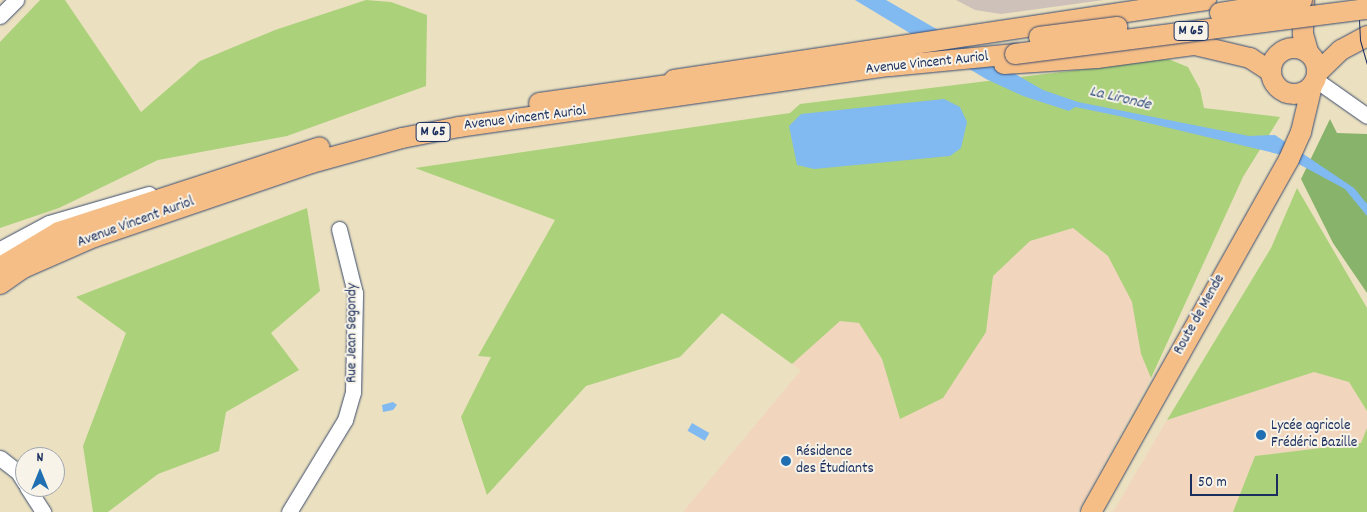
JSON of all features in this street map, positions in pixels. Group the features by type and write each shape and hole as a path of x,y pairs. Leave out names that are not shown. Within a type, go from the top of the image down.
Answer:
{"main road":[{"name":"M 65","path":"964,42 1086,16 1206,0"},
{"path":"1296,0 1292,27 1282,51 1272,63 1270,71 1274,85 1293,95 1305,117"},
{"name":"M 65","path":"1005,54 1303,0"},
{"path":"1303,0 1303,34 1308,52 1314,59 1315,79"},
{"name":"M 65","path":"1005,54 1367,9"},
{"path":"1293,95 1307,91 1315,79 1341,50 1367,36"},
{"name":"Avenue Vincent Auriol","path":"0,267 60,232 228,175 397,126 964,42 1005,54"},
{"name":"M 65","path":"1005,54 1097,58 1195,45 1250,58 1270,71"},
{"path":"1282,51 1292,48 1308,52"},
{"name":"Avenue Vincent Auriol","path":"0,284 23,268 94,236 371,146 459,127 711,93 890,66 958,64 1005,54"},
{"name":"Route de Mende","path":"1091,512 1296,143 1315,79"}],"street":[{"path":"0,16 16,0"},
{"path":"1315,79 1367,116"},
{"name":"Avenue Vincent Auriol","path":"0,249 49,223 126,199 228,175"},
{"name":"Rue Jean Segondy","path":"289,512 345,420 353,392 355,293 349,260 339,230"},
{"path":"0,458 15,470"},
{"path":"33,497 43,512"}],"shaded area":[{"path":"956,0 1104,0 1001,14 975,10"},
{"path":"1073,228 1108,256 1133,302 1141,354 1151,378 1078,512 683,512 801,370 792,364 840,321 859,323 882,359 900,419 986,332 993,276 1030,241"},
{"name":"Lycée agricole Frédéric Bazille","path":"1314,372 1349,382 1367,411 1367,428 1361,443 1255,456 1233,512 1113,512 1167,420"}],"green space":[{"path":"40,0 65,0 141,112 200,61 275,30 366,0 391,2 427,15 426,86 287,136 158,160 59,208 0,228 0,42"},
{"path":"1168,59 1188,67 1200,89 1204,108 1280,117 1243,177 1151,378 1141,354 1132,302 1108,256 1073,228 1030,241 993,276 986,332 943,398 900,419 882,359 859,323 840,321 792,364 722,313 680,357 586,386 487,495 461,417 491,357 478,356 555,220 415,168 790,113 800,104"},
{"path":"1330,119 1337,133 1367,134 1367,293 1333,243 1301,179"},
{"path":"1297,188 1367,308 1367,411 1349,382 1314,372 1167,420 1271,248"},
{"path":"307,208 320,291 271,333 299,370 226,412 219,451 158,474 108,512 93,512 83,446 126,333 76,297"},
{"path":"1367,428 1367,512 1233,512 1255,456 1361,443"}],"water":[{"path":"855,0 886,0 1043,90 1078,102 1249,136 1275,135 1354,188 1367,204 1367,216 1345,189 1282,155 1119,116 1075,107 1069,111 1023,96 986,79"},
{"path":"944,99 960,107 967,122 961,148 950,156 814,169 797,165 789,126 801,114"},
{"path":"393,402 397,405 393,410 383,412 382,405"},
{"path":"692,423 709,433 705,441 688,431"}],"tram line":[{"path":"1358,0 1360,40 1367,65"}],"place":[{"name":"Lycée agricole Frédéric Bazille","path":"1261,435"},
{"name":"Résidence des Étudiants","path":"786,461"}],"water label":[{"name":"La Lironde","path":"1120,99"}]}
